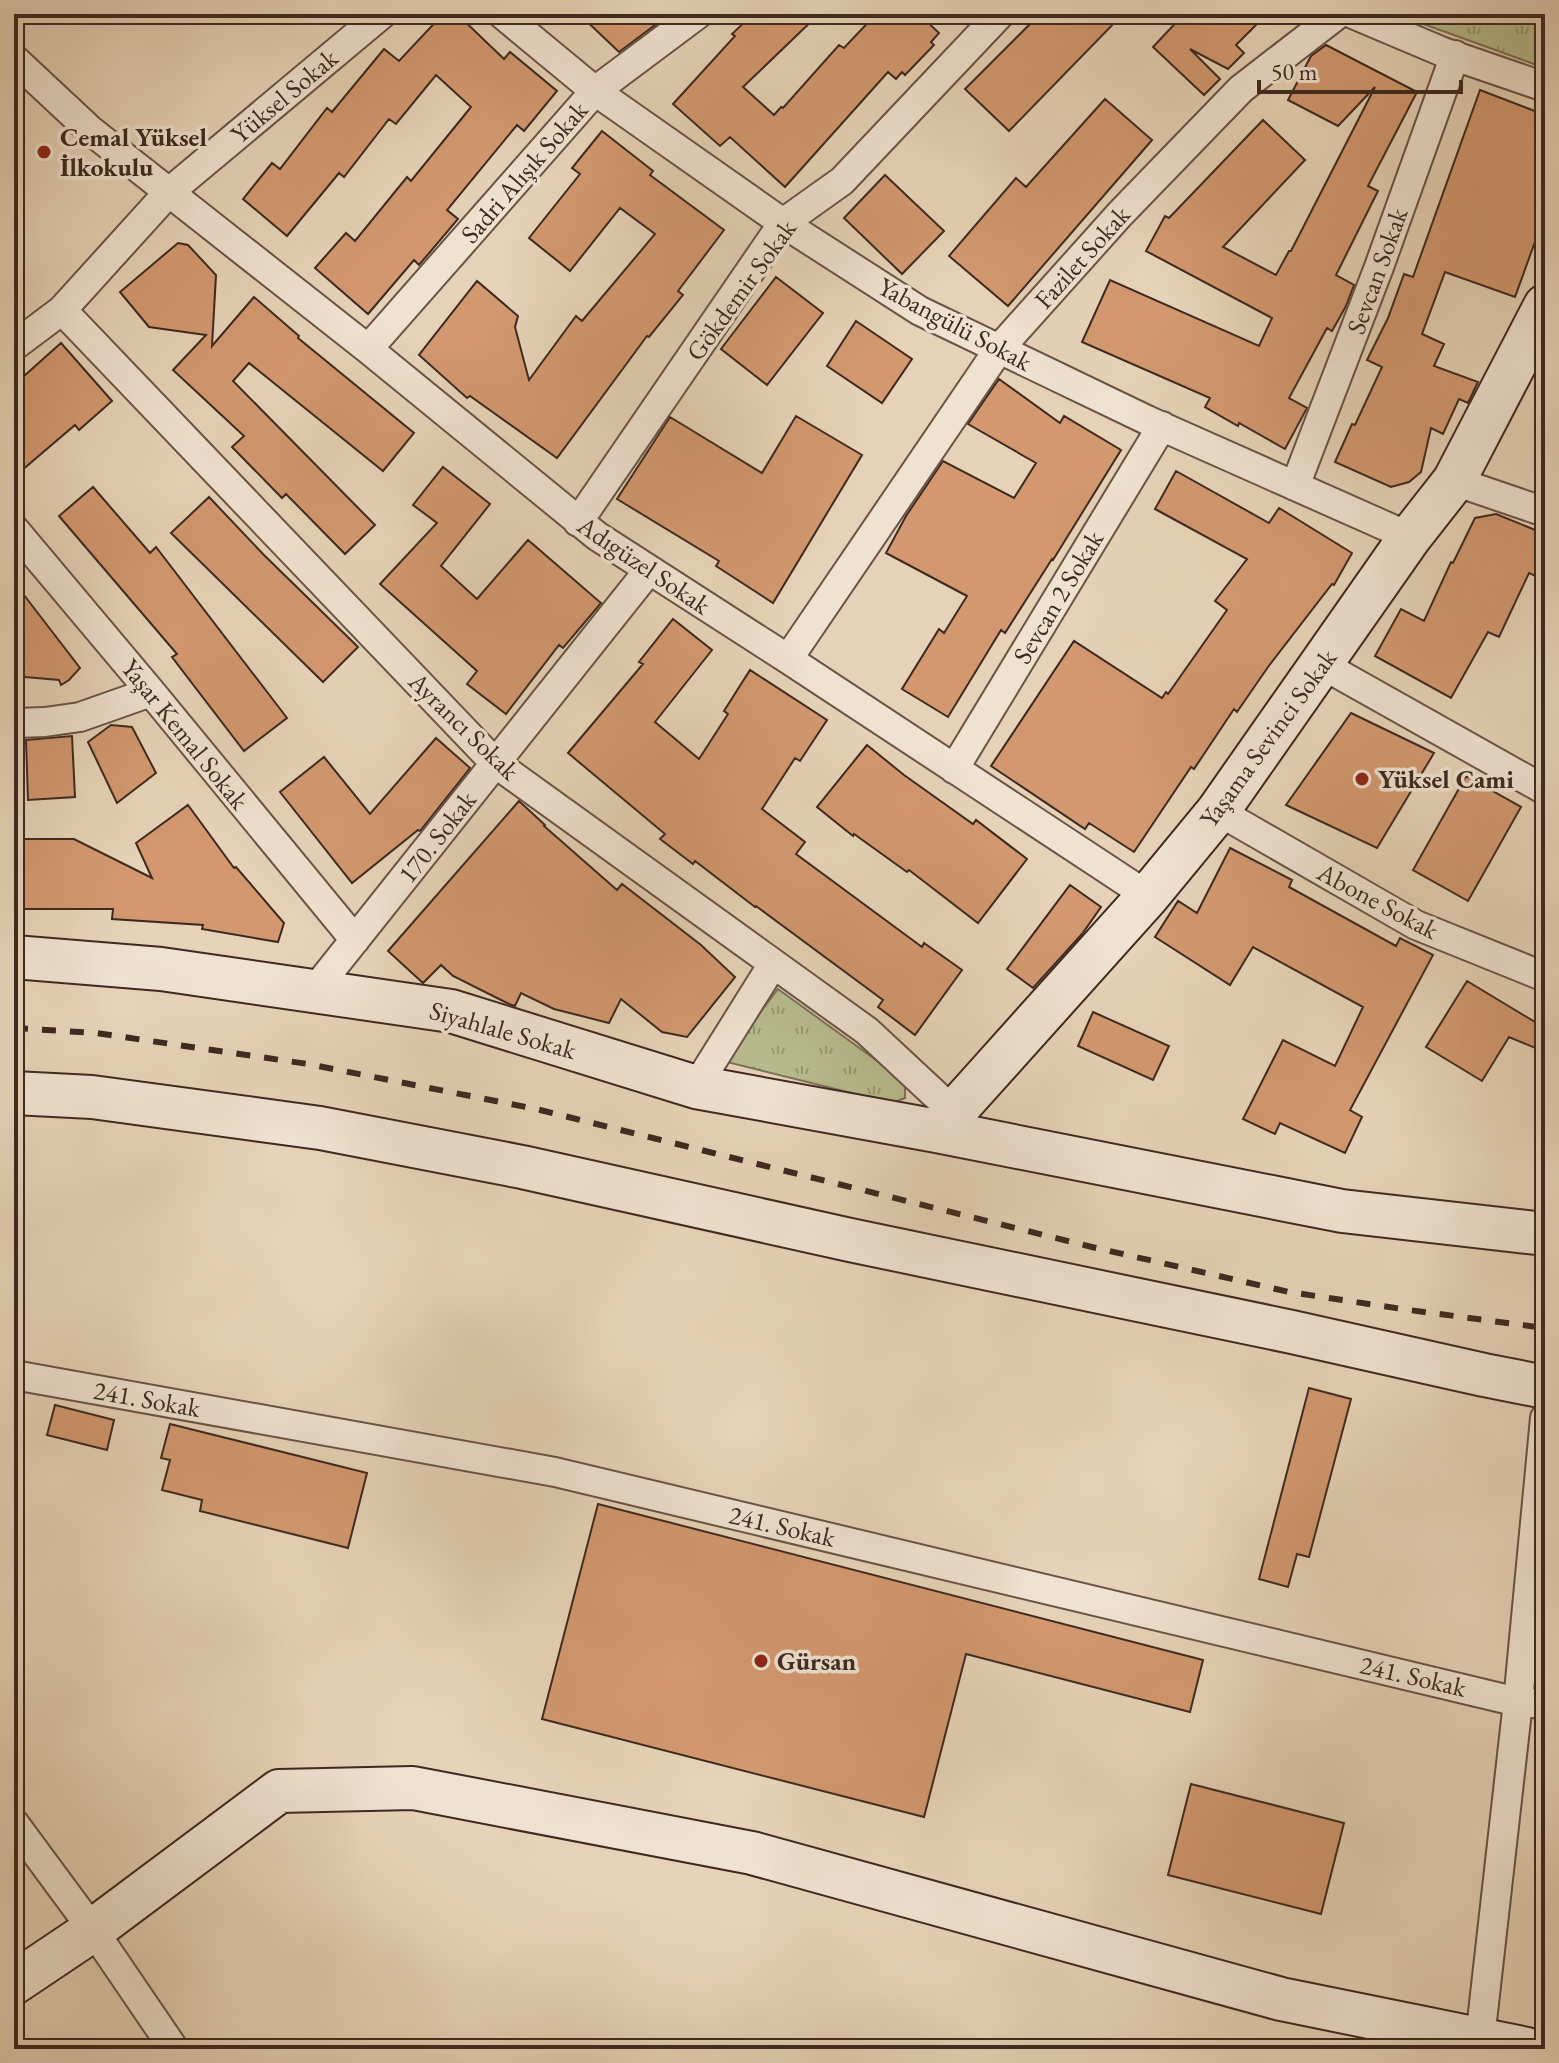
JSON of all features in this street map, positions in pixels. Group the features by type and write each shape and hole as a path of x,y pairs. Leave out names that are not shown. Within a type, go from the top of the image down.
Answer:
{"street":[{"name":"Yüksel Sokak","path":"14,346 62,310 168,193 382,14"},
{"name":"Yabangülü Sokak","path":"502,14 595,91 783,223 920,311 1162,426 1410,537"},
{"name":"Sadri Alışık Sokak","path":"368,349 595,91 698,14"},
{"name":"Gökdemir Sokak","path":"578,522 783,223 842,181 1000,14"},
{"name":"Fazilet Sokak","path":"788,659 999,349 1120,214 1241,89 1338,14"},
{"path":"1353,14 1443,52 1545,87"},
{"name":"Sevcan Sokak","path":"1295,486 1379,267 1455,55"},
{"name":"Adıgüzel Sokak","path":"14,59 90,130 368,349 578,522 1148,896"},
{"name":"Yaşama Sevinci Sokak","path":"946,1122 1148,896 1218,811 1410,537 1454,481 1545,306"},
{"name":"Ayrancı Sokak","path":"62,310 495,763 867,1031 946,1122"},
{"name":"Sevcan 2 Sokak","path":"954,769 1162,426"},
{"path":"1454,481 1545,512"},
{"name":"Yaşar Kemal Sokak","path":"14,529 355,940"},
{"name":"170. Sokak","path":"314,991 649,570"},
{"path":"1321,664 1545,790"},
{"path":"14,723 80,717 151,692"},
{"name":"Abone Sokak","path":"1218,811 1416,925 1545,977"},
{"name":"Siyahlale Sokak","path":"14,957 161,969 451,1011 696,1087 946,1122 1342,1211 1545,1234"},
{"path":"696,1087 773,964"},
{"path":"14,1093 92,1097 320,1128 522,1167 850,1240 1545,1387"},
{"name":"241. Sokak","path":"14,1375 555,1472 1532,1703"},
{"path":"1480,2039 1532,1703 1545,1418"},
{"path":"14,1983 93,1930 279,1791 413,1788 752,1853 1281,1999 1527,2049"},
{"path":"14,1823 93,1930 174,2049"}],"green space":[{"path":"1396,14 1545,14 1545,68"},
{"path":"778,989 887,1068 905,1086 905,1098 892,1103 723,1061"}],"building":[{"path":"443,14 457,14 504,59 510,52 557,91 524,131 517,125 447,210 458,219 419,265 414,260 368,314 315,268 346,233 355,241 407,177 411,181 471,107 436,75 396,124 389,119 344,177 339,173 287,236 243,199 272,163 280,169 327,108 332,112 384,49 399,61"},
{"path":"579,14 665,14 619,52"},
{"path":"753,14 819,14 743,87 774,115 839,45 844,48 876,14 919,14 939,33 931,42 934,45 905,75 902,72 896,79 888,72 785,187 730,137 720,146 673,104 735,36 732,34"},
{"path":"1040,14 1123,14 1009,131 965,89"},
{"path":"1184,14 1267,14 1236,45 1244,53 1228,69 1190,49 1220,79 1204,95 1153,47"},
{"path":"1326,45 1417,92 1368,186 1378,191 1336,275 1354,285 1346,306 1332,331 1327,328 1289,398 1307,408 1285,449 1205,407 1210,398 1082,342 1110,280 1259,346 1272,318 1146,251 1165,216 1169,218 1263,120 1305,160 1223,247 1276,275 1375,87 1338,126 1288,100 1311,56"},
{"path":"1480,90 1545,115 1545,230 1540,228 1515,297 1445,272 1422,334 1444,344 1434,366 1478,382 1468,403 1459,399 1443,434 1431,428 1421,472 1409,482 1391,487 1335,462 1382,367 1367,360 1388,318 1404,274 1413,277"},
{"path":"1105,99 1152,140 1008,306 949,256 1016,178 1026,187"},
{"path":"602,131 653,171 650,175 724,230 678,291 683,295 647,336 557,458 470,396 467,398 419,355 477,281 518,316 515,327 529,380 576,316 582,321 655,234 620,208 570,271 529,238 580,174 572,168"},
{"path":"885,175 944,231 902,274 844,218"},
{"path":"178,243 188,245 216,275 212,346 254,297 298,338 414,433 383,471 249,363 233,381 375,525 345,554 286,494 282,498 232,447 244,436 173,370 206,335 149,327 120,292"},
{"path":"776,277 823,313 767,385 721,349"},
{"path":"856,321 912,359 882,403 827,366"},
{"path":"61,343 112,401 79,430 75,425 14,477 14,385"},
{"path":"999,379 1060,423 1064,416 1121,450 1005,633 1001,630 948,717 902,689 939,629 944,633 967,596 886,553 906,516 943,461 1014,498 1036,463 968,424"},
{"path":"796,416 862,455 773,603 716,566 719,561 617,499 670,417 762,473"},
{"path":"443,467 490,504 441,566 477,599 528,540 601,603 563,648 559,645 506,714 467,684 477,671 380,584 437,523 413,505"},
{"path":"1176,471 1269,523 1279,508 1352,553 1334,585 1268,667 1237,712 1234,709 1134,852 1089,823 1085,829 991,766 1074,641 1162,698 1166,692 1168,694 1227,610 1215,601 1247,559 1155,509"},
{"path":"93,487 150,553 156,547 287,718 244,751 172,657 177,654 59,516"},
{"path":"209,497 358,647 323,682 171,533"},
{"path":"1496,514 1545,534 1545,580 1529,573 1499,637 1488,632 1451,698 1375,656 1401,609 1424,621 1475,518"},
{"path":"14,582 80,668 61,685 59,680 25,677 14,655"},
{"path":"673,619 712,650 655,722 699,759 728,714 724,711 750,670 827,720 800,761 795,758 762,809 805,842 796,854 922,947 924,943 962,970 915,1035 878,1007 883,1000 695,861 693,864 660,839 665,834 568,753 643,664 639,662"},
{"name":"Yüksel Cami","path":"1351,713 1434,753 1377,848 1286,805"},
{"path":"111,725 132,727 156,773 117,803 88,742"},
{"path":"72,736 75,797 28,800 26,740"},
{"path":"436,738 470,768 420,831 352,883 280,792 324,757 370,814"},
{"path":"867,745 904,775 973,824 976,820 1027,859 978,923 909,870 907,872 853,836 817,807"},
{"path":"1466,776 1521,807 1468,901 1413,870"},
{"path":"519,801 617,890 622,884 701,945 735,977 687,1037 662,1032 621,999 609,1023 554,1009 521,993 515,1006 509,1004 453,976 441,965 423,983 388,951"},
{"path":"188,805 234,868 284,923 278,942 202,929 203,925 112,919 113,909 14,909 14,839 74,839 152,878 136,843"},
{"path":"1230,848 1292,880 1289,887 1396,946 1400,938 1433,955 1350,1110 1362,1117 1345,1153 1280,1123 1275,1134 1243,1119 1283,1040 1335,1066 1363,1007 1253,947 1230,985 1155,937 1178,901 1197,913"},
{"path":"1070,885 1101,907 1082,934 1033,988 1007,969"},
{"path":"1467,981 1545,1028 1545,1052 1509,1037 1482,1081 1426,1047"},
{"path":"1093,1012 1169,1046 1153,1080 1078,1046"},
{"path":"1309,1388 1351,1399 1309,1557 1297,1554 1288,1587 1259,1579"},
{"path":"55,1405 114,1420 107,1450 47,1435"},
{"path":"170,1424 367,1473 348,1548 200,1511 202,1500 162,1490 170,1460 161,1458"},
{"name":"Gürsan","path":"598,1504 1203,1660 1190,1712 966,1654 924,1817 542,1719"},
{"path":"1191,1784 1344,1823 1321,1914 1168,1875"}],"railway":[{"path":"14,1028 96,1033 308,1064 536,1109 1092,1247 1289,1292 1545,1328"}],"place":[{"name":"Cemal Yüksel İlkokulu","path":"44,152"},
{"name":"Yüksel Cami","path":"1362,779"},
{"name":"Gürsan","path":"761,1661"}]}
